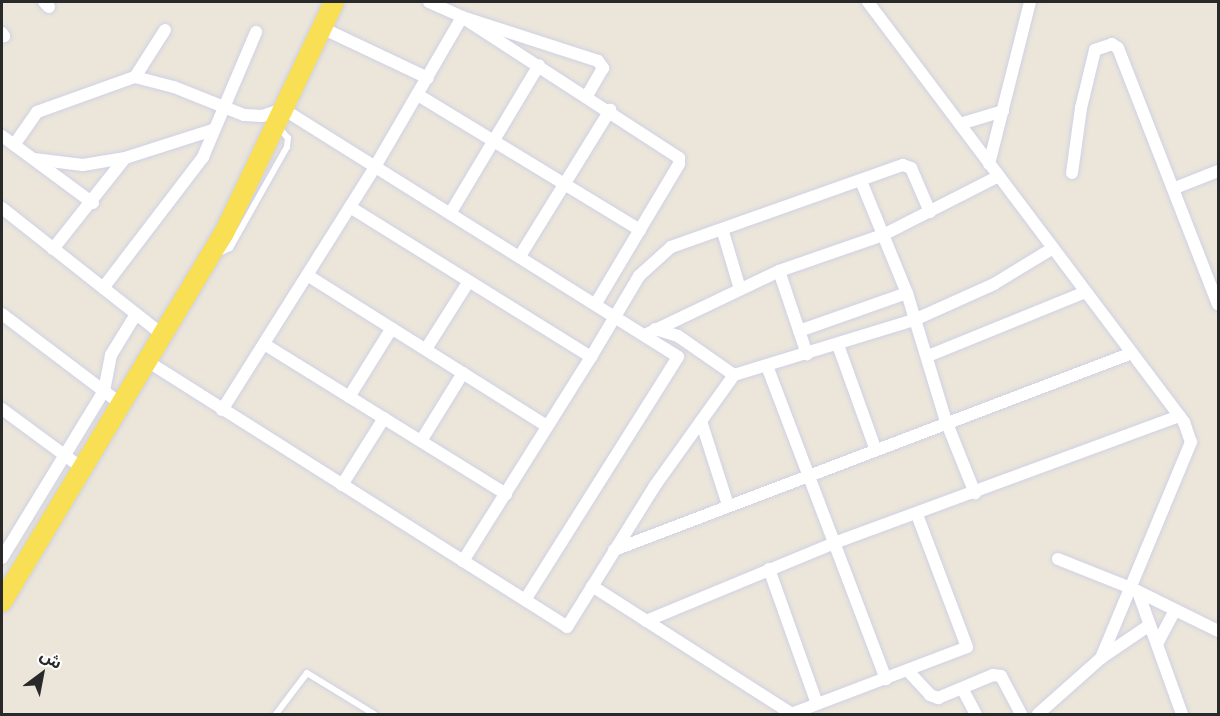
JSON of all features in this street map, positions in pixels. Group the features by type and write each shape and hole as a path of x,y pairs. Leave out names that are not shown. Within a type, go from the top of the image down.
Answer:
{"main road":[{"path":"3,597 213,253 322,28 329,3"}],"street":[{"path":"429,2 462,17 598,62 603,68 587,96"},
{"path":"868,2 1179,416 1191,442 1135,590 1101,658"},
{"path":"989,164 1030,2"},
{"path":"462,17 610,110 679,158 679,164 596,303"},
{"path":"222,410 376,165 462,17"},
{"path":"322,28 428,78"},
{"path":"135,77 165,30"},
{"path":"103,288 203,157 222,107 256,32"},
{"path":"1072,173 1081,108 1095,50 1106,44 1118,48 1218,304"},
{"path":"451,212 539,65"},
{"path":"14,145 37,111 135,77 252,117 279,117 376,165 616,316 650,332 678,357 525,600"},
{"path":"418,95 640,230"},
{"path":"520,256 610,110"},
{"path":"960,124 1003,111"},
{"path":"34,159 83,165 125,158 213,130"},
{"path":"2,136 93,203"},
{"path":"53,249 93,203 125,158"},
{"path":"463,561 639,276 671,247 723,232 907,165 930,212"},
{"path":"1174,188 1218,171"},
{"path":"650,332 779,272 883,234 999,176"},
{"path":"861,181 907,293 946,421 975,494"},
{"path":"350,207 591,357"},
{"path":"2,208 163,335"},
{"path":"723,232 740,289"},
{"path":"147,362 567,627 614,550 734,375 914,320 993,284 1053,248"},
{"path":"779,272 807,354"},
{"path":"307,275 547,426"},
{"path":"426,350 468,281"},
{"path":"928,356 1086,292"},
{"path":"799,332 907,293"},
{"path":"2,314 121,404"},
{"path":"2,558 104,391 111,355 136,314"},
{"path":"349,397 392,328"},
{"path":"650,332 678,336 734,375"},
{"path":"264,344 506,494"},
{"path":"838,345 875,448"},
{"path":"614,550 875,448 1132,353"},
{"path":"767,366 886,679"},
{"path":"421,441 463,373"},
{"path":"2,408 82,468"},
{"path":"646,621 834,543 975,494 1179,416"},
{"path":"342,485 384,418"},
{"path":"701,421 728,505"},
{"path":"592,586 791,714 962,652 968,641 917,515"},
{"path":"1058,559 1135,590 1218,631"},
{"path":"769,569 817,704"},
{"path":"1135,590 1182,714"},
{"path":"1157,644 1175,609"},
{"path":"1038,714 1101,658 1148,626"},
{"path":"908,671 930,695 947,698 993,675 1001,676 1021,714"},
{"path":"963,690 976,714"}],"lane":[{"path":"276,714 307,673 374,714"}]}
